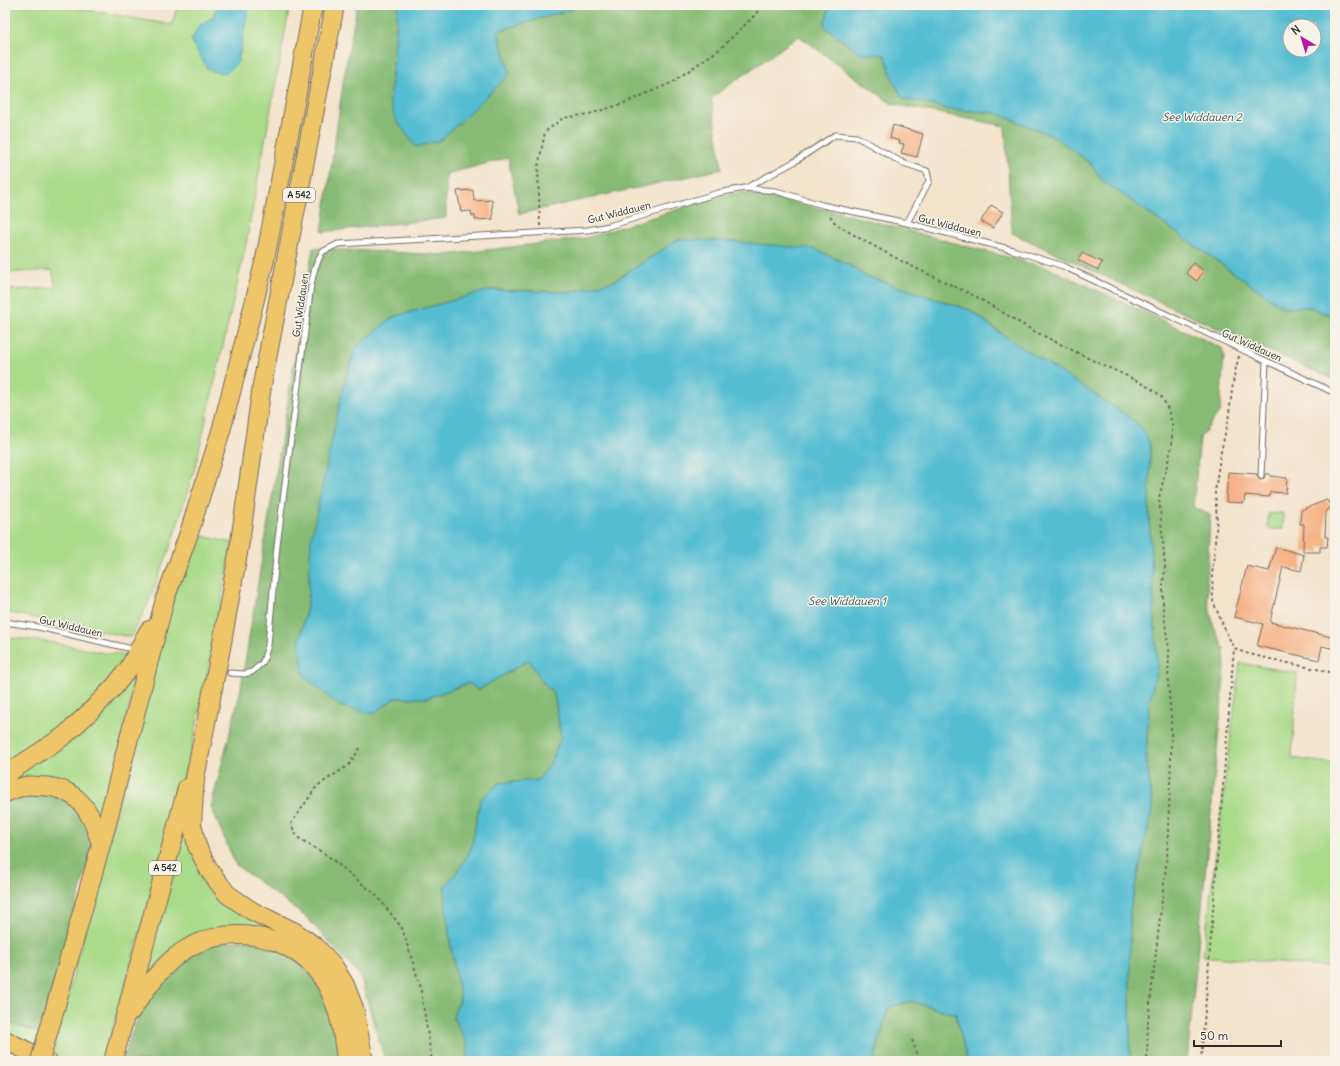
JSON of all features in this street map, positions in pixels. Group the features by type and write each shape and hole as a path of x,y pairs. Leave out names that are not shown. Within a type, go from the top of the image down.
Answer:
{"highway":[{"name":"A 542","path":"40,1061 127,751 165,599 188,536 221,431 250,323 266,252 313,5"},
{"name":"A 542","path":"113,1061 150,920 207,716 240,542 262,385 335,5"},
{"path":"5,775 64,736 114,687 137,653 165,599"},
{"path":"207,716 195,778 192,824 197,846 209,870 227,894 252,911 295,932 316,946 333,965 345,985 354,1008 364,1061"},
{"path":"5,793 26,786 51,786 73,794 85,808 96,828 101,844"},
{"path":"124,1020 155,977 176,956 189,948 214,937 232,934 257,936 274,941 290,949 302,957 315,969 323,980 337,1009 346,1061"},
{"path":"5,1040 48,1061"}],"lane":[{"path":"745,188 794,162 836,135 857,137 903,163 927,171 929,181 907,223"},
{"name":"Gut Widdauen","path":"230,673 244,674 252,672 263,662 268,645 277,546 311,286 315,268 322,252 338,244 588,230 609,226 718,193 745,188 776,191 822,205 907,223 1013,250 1063,266 1242,351 1335,393"},
{"path":"1261,476 1266,361"},
{"name":"Gut Widdauen","path":"5,622 38,627 132,649"}],"path":[{"path":"540,233 538,167 545,132 563,118 589,114 622,104 671,83 721,48 755,15 762,5"},
{"path":"822,205 836,224 842,228 909,265 975,296 1032,330 1152,389 1162,397 1168,409 1172,424 1172,445 1159,498 1165,566 1163,609 1169,651 1168,681 1171,716 1171,766 1167,857 1148,1013 1147,1061"},
{"path":"1201,1061 1234,648 1213,601 1212,576 1217,520 1215,492 1220,456 1228,421 1234,376 1242,351"},
{"path":"1234,648 1279,661 1335,673"},
{"path":"360,748 349,765 317,786 291,824 297,837 328,856 378,896 402,928 420,985 432,1061"},
{"path":"912,1040 920,1061"}],"green space":[{"path":"5,5 60,5 172,25 177,5 218,5 212,18 200,25 238,62 249,5 290,5 245,249 196,464 171,545 147,606 131,637 5,612 5,290 56,288 52,270 5,273"},
{"path":"357,5 398,5 390,102 510,74 498,31 585,5 830,5 824,26 859,53 885,55 893,80 903,99 948,109 996,113 1055,137 1090,163 1103,181 1284,308 1310,307 1335,317 1335,380 1181,312 1012,233 1005,126 892,104 799,36 711,98 722,169 519,214 508,158 446,174 446,218 322,232 344,77"},
{"path":"745,192 841,213 1049,268 1222,348 1224,355 1220,411 1200,438 1193,507 1210,515 1207,578 1208,603 1214,627 1224,649 1225,668 1187,1061 1130,1061 1130,910 1153,807 1146,757 1149,705 1157,666 1149,516 1150,443 970,310 865,276 847,264 679,239 614,281 571,292 490,290 393,317 311,540 308,602 299,641 373,714 395,698 427,698 470,683 478,690 529,660 545,685 554,693 561,737 550,764 538,780 499,783 480,800 471,849 458,871 445,886 451,947 460,997 453,1017 467,1044 469,1061 385,1061 360,976 306,917 236,865 211,807 240,693 313,248 445,255 586,238 720,196"},
{"path":"1283,513 1283,529 1268,529 1268,514"},
{"path":"194,534 233,543 194,739 104,1061 67,1061 53,1054 168,612"},
{"path":"5,637 50,642 104,653 130,655 73,721 5,767"},
{"path":"140,659 102,825 5,781"},
{"path":"1240,663 1297,673 1292,758 1335,764 1335,968 1203,956"},
{"path":"43,790 74,802 92,838 91,851 41,1033 12,1024 5,1017 5,799"},
{"path":"185,818 187,820 196,857 203,871 224,896 252,916 303,944 324,963 331,972 343,992 347,1003 353,1026 358,1061 354,1061 348,1026 337,993 325,973 303,950 291,942 277,936 262,931 231,929 193,937 181,943 170,952 154,969 141,987 139,987"},
{"path":"256,939 298,959 328,998 340,1050 330,1061 123,1061 142,1007 169,968 206,944"},
{"path":"910,1001 956,1014 967,1061 874,1061 888,1008"},
{"path":"5,1017 12,1024 41,1033 37,1049 5,1033"}],"water":[{"path":"218,5 249,5 238,62 226,74 208,70 191,40 200,25 212,18"},
{"path":"398,5 585,5 498,31 510,74 441,140 416,147 396,120 390,102"},
{"name":"See Widdauen 2","path":"830,5 1335,5 1335,317 1310,307 1284,308 1103,181 1090,163 1055,137 996,113 948,109 903,99 893,80 885,55 859,53 824,26"},
{"name":"See Widdauen 1","path":"679,239 726,241 815,249 847,264 865,276 970,310 1003,335 1125,414 1142,428 1150,443 1149,516 1157,666 1149,705 1146,757 1153,807 1130,910 1130,1061 967,1061 956,1014 910,1001 888,1008 874,1061 469,1061 467,1044 453,1017 460,997 451,947 445,901 445,886 458,871 471,849 480,800 499,783 538,780 550,764 561,737 554,693 545,685 529,660 478,690 469,683 427,698 395,698 373,714 340,706 304,676 299,641 308,602 311,540 341,397 354,349 393,317 490,290 571,292 614,281"}],"building":[{"path":"893,125 923,134 917,157 901,153 904,144 890,138"},
{"path":"473,190 474,201 492,200 493,219 475,220 475,216 472,216 471,211 461,212 457,191"},
{"path":"991,205 1003,212 993,228 981,221"},
{"path":"1082,253 1102,262 1098,270 1078,260"},
{"path":"1193,263 1204,271 1197,281 1186,273"},
{"path":"1228,472 1257,474 1260,480 1264,478 1265,474 1287,478 1286,493 1270,492 1269,497 1245,495 1244,503 1226,502"},
{"path":"1327,500 1330,508 1326,512 1325,537 1328,537 1327,547 1320,547 1320,552 1303,552 1304,524 1300,524 1301,510"},
{"path":"1276,547 1304,555 1301,571 1283,567 1270,622 1335,638 1335,649 1322,646 1319,660 1257,646 1263,624 1234,617 1247,566 1269,571"}]}
